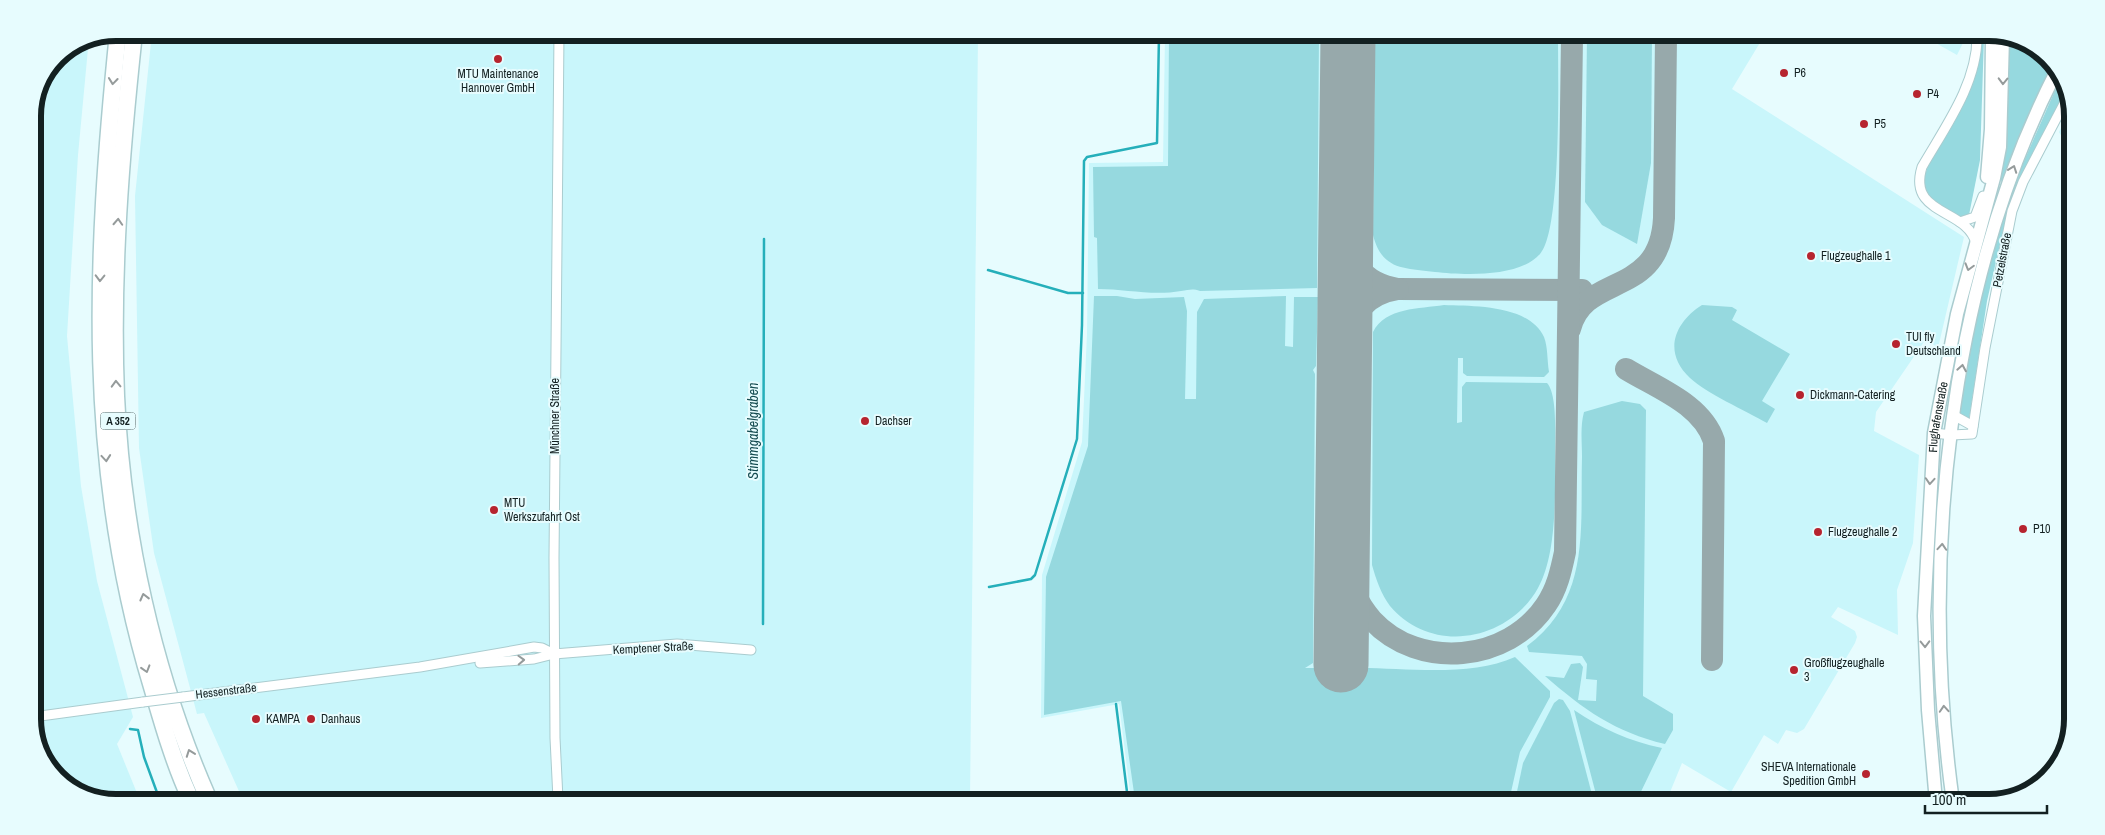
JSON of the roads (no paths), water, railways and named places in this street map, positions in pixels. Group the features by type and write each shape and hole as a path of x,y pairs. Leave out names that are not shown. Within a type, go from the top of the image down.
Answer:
{"highway":[{"name":"A 352","path":"117,41 100,266 101,398 106,463 114,527 126,589 143,658 163,725 189,794"},
{"name":"A 352","path":"133,41 118,217 115,280 116,398 122,463 142,586 158,654 178,719 206,794"}],"main road":[{"path":"1982,220 1983,196 1990,154 1992,41"},
{"name":"Flughafenstraße","path":"1935,794 1928,710 1924,616 1934,433 1956,314 2001,141 2003,43"},
{"name":"Flughafenstraße","path":"1951,794 1943,702 1940,626 1941,563 1954,416 1974,303 1995,224 2020,151 2053,79"}],"street":[{"name":"Münchner Straße","path":"558,794 554,654 559,41"},
{"path":"1976,243 1972,233 1960,222 1926,201 1919,180 1922,167 1971,76 1976,59 1977,41"},
{"name":"Petzelstraße","path":"1972,430 1986,339 2012,212 2029,170 2063,106"},
{"path":"1960,222 1974,217 1983,196"},
{"path":"1954,416 1972,430"},
{"path":"1934,433 1952,435 1972,430"},
{"name":"Kemptener Straße","path":"554,654 677,644 751,650"},
{"name":"Hessenstraße","path":"41,716 420,667 530,659 554,654"}],"waterway":[{"path":"989,587 1031,579 1035,575 1077,439 1082,325 1084,161 1087,157 1157,143 1159,41"},
{"name":"Stimmgabelgraben","path":"763,624 764,239"},
{"path":"988,270 1068,293 1083,293"},
{"path":"1116,704 1127,794"},
{"path":"130,729 138,730 144,757 158,794"}],"place":[{"name":"MTU Maintenance Hannover GmbH","path":"498,59"},
{"name":"P6","path":"1784,73"},
{"name":"P4","path":"1917,94"},
{"name":"P5","path":"1864,124"},
{"name":"Flugzeughalle 1","path":"1811,256"},
{"name":"TUI fly Deutschland","path":"1896,344"},
{"name":"Dickmann-Catering","path":"1800,395"},
{"name":"Dachser","path":"865,421"},
{"name":"MTU Werkszufahrt Ost","path":"494,510"},
{"name":"P10","path":"2023,529"},
{"name":"Flugzeughalle 2","path":"1818,532"},
{"name":"Großflugzeughalle 3","path":"1794,670"},
{"name":"KAMPA","path":"256,719"},
{"name":"Danhaus","path":"311,719"},
{"name":"SHEVA Internationale Spedition GmbH","path":"1866,774"}]}
